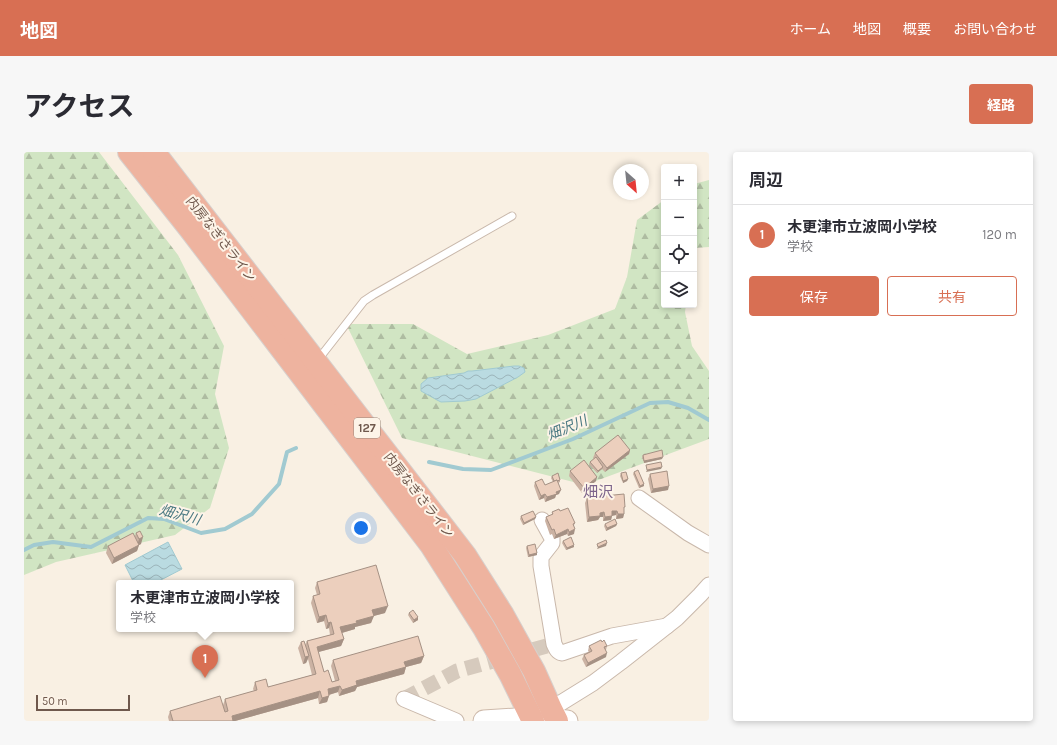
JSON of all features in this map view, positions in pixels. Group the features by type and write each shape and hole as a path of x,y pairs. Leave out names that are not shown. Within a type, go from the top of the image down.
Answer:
{"highway":[{"name":"内房なぎさライン","path":"129,152 200,242 431,545 488,634 532,719"},
{"name":"内房なぎさライン","path":"154,152 464,554 502,615 534,671 558,718"}],"street":[{"path":"639,498 688,533 709,545"},
{"path":"542,520 552,538 552,543 541,557 541,566 554,644 560,652 562,653 612,636 667,626"},
{"path":"484,721 558,718 593,683 667,626 700,595 709,584"},
{"path":"404,699 456,721"}],"lane":[{"path":"316,362 364,301 512,216"}],"green space":[{"path":"24,152 99,152 178,255 224,346 215,394 229,448 210,508 175,535 56,562 24,575"},
{"path":"709,180 709,247 697,248 697,183"},
{"path":"661,202 661,308 686,308 685,312 692,346 709,371 709,439 585,485 402,438 346,324 413,324 467,354 548,335 615,309 627,277 637,220"}],"water":[{"path":"514,366 524,368 525,372 476,399 441,402 421,391 421,384 428,378 464,373 468,371"},
{"path":"168,542 182,569 161,580 132,580 125,565"}],"building":[{"path":"618,435 630,450 607,468 595,453"},
{"path":"662,450 663,457 644,461 643,455"},
{"path":"596,457 603,467 598,471 590,462"},
{"path":"584,460 597,477 584,488 570,471"},
{"path":"661,462 662,467 647,470 646,465"},
{"path":"638,470 644,484 640,486 634,472"},
{"path":"667,471 669,486 653,489 650,474"},
{"path":"626,472 628,479 623,481 621,473"},
{"path":"558,473 560,480 554,481 552,476"},
{"path":"542,479 545,485 557,480 561,490 556,492 557,494 547,497 545,494 541,496 535,482"},
{"path":"624,494 624,514 618,514 617,511 612,511 612,516 605,517 604,512 600,513 600,516 589,517 587,498 599,497 599,495"},
{"path":"568,508 575,523 573,524 575,529 569,532 568,529 556,535 546,517 559,509 560,511"},
{"path":"533,511 536,517 524,523 521,516"},
{"path":"615,519 617,524 607,528 605,524"},
{"path":"140,531 143,537 139,539 136,533"},
{"path":"133,533 139,545 114,558 108,546"},
{"path":"571,537 574,545 567,548 563,541"},
{"path":"606,540 607,543 598,547 597,544"},
{"path":"535,544 537,553 529,555 527,546"},
{"path":"376,565 388,606 372,610 374,616 356,621 357,623 340,627 344,639 317,647 324,672 328,670 332,682 339,680 333,660 418,636 424,656 404,662 406,667 356,681 357,685 342,690 340,686 328,689 329,696 322,698 320,691 232,716 233,721 173,721 170,711 220,696 225,712 228,711 225,699 257,690 255,682 266,679 268,687 316,674 307,641 334,634 331,622 328,623 326,615 319,617 313,596 320,594 317,582"},
{"path":"413,610 418,617 414,620 409,613"},
{"path":"601,640 602,642 604,640 607,646 604,647 607,653 588,663 584,655 592,651 589,646"},
{"path":"304,641 309,656 305,657 301,642"}],"waterway":[{"name":"畑沢川","path":"429,462 463,469 491,470 573,439 650,403 668,402 688,408 709,420"},
{"name":"畑沢川","path":"24,550 34,545 53,542 91,547 148,518 164,519 201,533 225,529 252,514 279,484 287,452 296,448"}],"tunnel":[{"path":"404,699 457,671 554,644"}],"place":[{"name":"木更津市立波岡小学校","path":"205,678"}],"district":[{"name":"畑沢","path":"598,492"}]}
